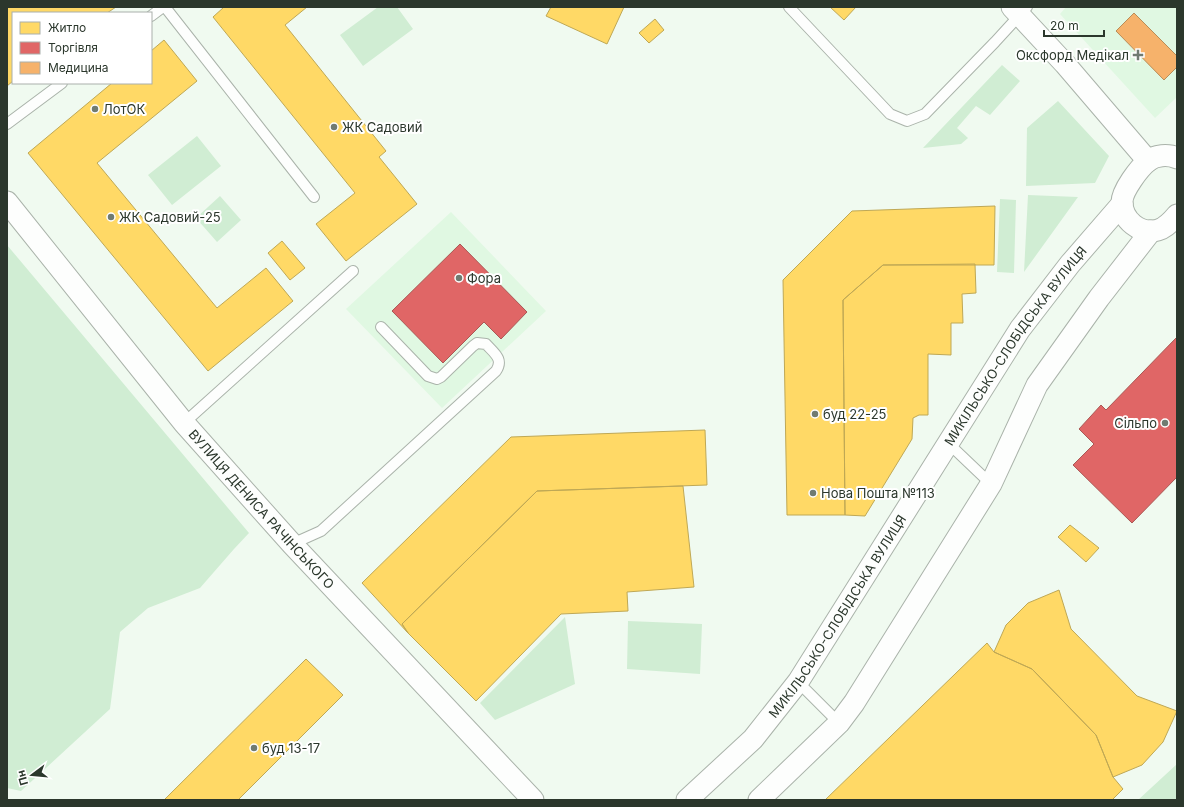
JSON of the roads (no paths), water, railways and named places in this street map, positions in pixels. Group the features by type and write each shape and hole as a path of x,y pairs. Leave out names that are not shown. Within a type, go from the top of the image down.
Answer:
{"street":[{"path":"1020,10 1148,161"},
{"path":"1176,156 1163,155 1148,161 1128,184 1123,196 1122,204 1124,212 1130,223 1142,230 1159,230 1172,222 1177,216"},
{"name":"ВУЛИЦЯ ДЕНИСА РАЧІНСЬКОГО","path":"7,202 184,423 292,544 533,800"},
{"name":"МИКІЛЬСЬКО-СЛОБІДСЬКА ВУЛИЦЯ","path":"687,800 753,739 798,682 1020,328 1070,264 1122,204"},
{"path":"759,800 839,724 991,484 1037,385 1099,298 1151,231"}],"lane":[{"path":"152,15 164,7 314,197"},
{"path":"789,7 890,114 907,121 925,114 995,42 1020,10"},
{"path":"7,124 61,84"},
{"path":"184,423 353,271"},
{"path":"292,544 322,531 496,371 499,366 500,362 490,348 486,344 477,343 441,377 432,378 428,376 381,327"},
{"path":"948,443 991,484"},
{"path":"798,682 839,724"}],"place":[{"name":"Оксфорд Медікал","path":"1138,55"},
{"name":"ЛотОК","path":"95,109"},
{"name":"ЖК Садовий","path":"334,127"},
{"name":"ЖК Садовий-25","path":"111,217"},
{"name":"Фора","path":"459,278"},
{"name":"буд 22-25","path":"815,414"},
{"name":"Сільпо","path":"1165,423"},
{"name":"Нова Пошта №113","path":"813,493"},
{"name":"буд 13-17","path":"254,748"}]}
